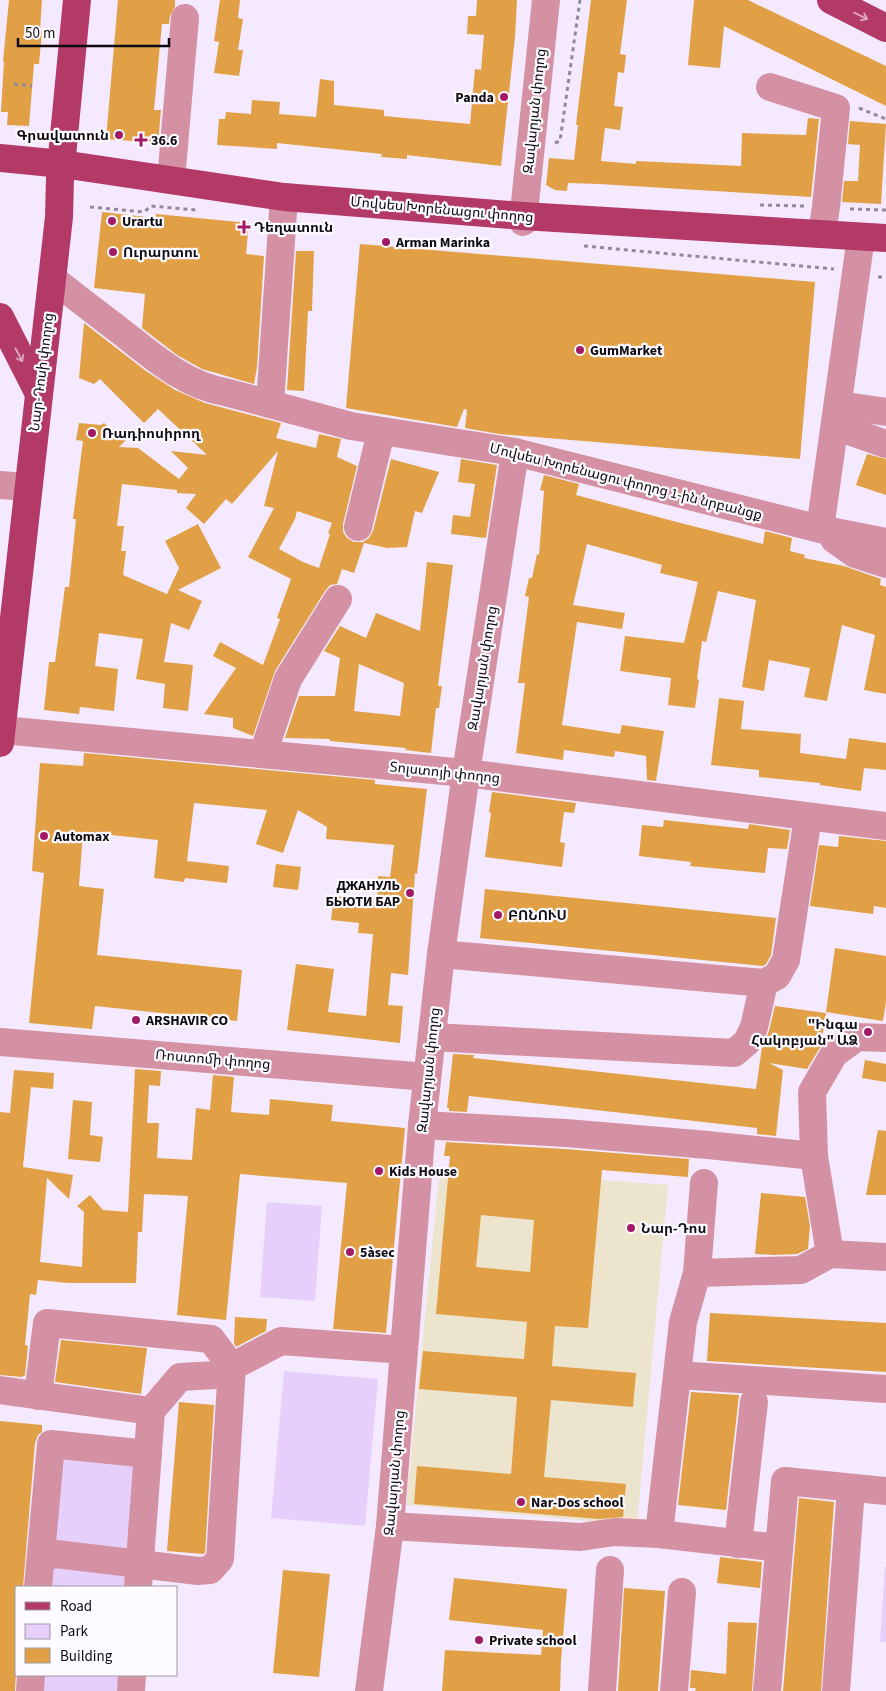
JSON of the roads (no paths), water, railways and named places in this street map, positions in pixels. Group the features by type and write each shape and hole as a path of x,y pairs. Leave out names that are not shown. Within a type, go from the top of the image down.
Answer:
{"main road":[{"name":"Նար-Դոսի փողոց","path":"1,736 6,647 28,487 59,217 61,170 77,0"},
{"path":"831,0 886,28"},
{"name":"Մովսես Խորենացու փողոց","path":"0,158 61,170 97,180 284,200 523,219 873,242"},
{"name":"Մովսես Խորենացու փողոց","path":"0,172 61,170 171,180 284,200"},
{"name":"Մովսես Խորենացու փողոց","path":"523,219 822,234 873,242"},
{"path":"0,317 38,392"}],"street":[{"name":"Զավարյան փողոց","path":"523,219 546,0"},
{"path":"171,180 185,18"},
{"path":"770,87 836,108 822,234"},
{"path":"270,404 284,200"},
{"path":"873,242 837,416 820,529 854,554 886,564"},
{"name":"Մովսես Խորենացու փողոց 1-ին նրբանցք","path":"52,278 139,346 196,384 209,389 351,426 516,452 820,529 886,542"},
{"path":"837,416 886,412"},
{"path":"837,416 886,444"},
{"path":"358,527 381,432"},
{"name":"Զավարյան փողոց","path":"369,1691 390,1526 422,1125 441,954 466,773 516,452"},
{"path":"0,484 28,487"},
{"path":"263,754 288,679 338,599"},
{"name":"Տոլստոյի փողոց","path":"1,736 263,754 466,773 886,826"},
{"path":"441,954 764,983 777,976 786,960 808,817"},
{"path":"432,1036 734,1053 747,1042 754,1026 764,983"},
{"path":"830,1254 814,1156 812,1092 834,1054 857,1037 886,1038"},
{"name":"Ռոստոմի փողոց","path":"0,1042 427,1077"},
{"path":"422,1125 566,1133 814,1156"},
{"path":"659,1534 683,1322 696,1273 704,1182"},
{"path":"696,1273 801,1270 830,1254 886,1257"},
{"path":"38,1396 47,1323 211,1339 232,1367 220,1559 210,1570 139,1576 56,1554 45,1557 39,1576"},
{"path":"139,1576 151,1411 180,1377 216,1375 281,1341 404,1350"},
{"path":"678,1375 886,1389"},
{"path":"0,1390 151,1411"},
{"path":"738,1544 754,1402"},
{"path":"39,1576 51,1444 148,1454"},
{"path":"767,1691 785,1482 886,1492"},
{"path":"836,1691 851,1488"},
{"path":"390,1526 580,1537 615,1532 659,1534 779,1548"},
{"path":"602,1691 610,1570"},
{"path":"674,1691 682,1592"},
{"path":"30,1691 32,1676"},
{"path":"131,1691 132,1676"}],"place":[{"name":"Panda","path":"504,97"},
{"name":"Գրավատուն","path":"119,135"},
{"name":"36.6","path":"141,140"},
{"name":"Urartu","path":"112,221"},
{"name":"Դեղատուն","path":"244,227"},
{"name":"Arman Marinka","path":"386,242"},
{"name":"Ուրարտու","path":"113,252"},
{"name":"GumMarket","path":"580,350"},
{"name":"Ռադիոսիրող","path":"92,433"},
{"name":"Automax","path":"44,836"},
{"name":"ДЖАНУЛЬ БЬЮТИ БАР","path":"410,893"},
{"name":"ԲՈՆՈՒՍ","path":"498,915"},
{"name":"ARSHAVIR CO","path":"136,1020"},
{"name":"\"Ինգա Հակոբյան\" ԱՁ","path":"868,1032"},
{"name":"Kids House","path":"379,1171"},
{"name":"Նար-Դոս","path":"631,1228"},
{"name":"5àsec","path":"350,1252"},
{"name":"Nar-Dos school","path":"521,1502"},
{"name":"Private school","path":"479,1640"}]}
